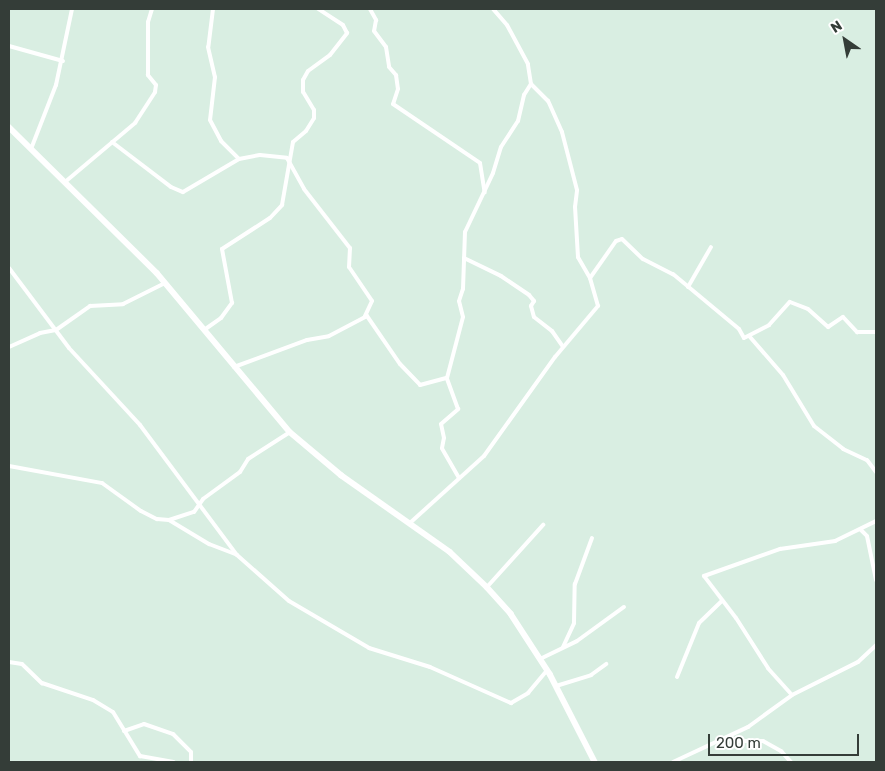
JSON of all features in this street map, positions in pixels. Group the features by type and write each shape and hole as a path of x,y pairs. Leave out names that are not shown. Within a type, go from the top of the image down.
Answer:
{"main road":[{"path":"9,127 165,283 290,432 341,475 411,522 450,552 487,587 511,614 547,670 595,762"}],"street":[{"path":"31,149 52,98 62,61 72,9"},
{"path":"65,182 135,122 156,88 148,72 148,22 152,9"},
{"path":"213,9 208,47 215,77 210,120 221,141 239,159"},
{"path":"204,330 221,318 232,303 233,295 222,248 270,218 282,205 289,161 295,138 306,131 314,118 314,110 303,92 303,80 308,71 330,55 347,33 343,25 318,9"},
{"path":"370,9 376,20 374,31 386,47 389,68 396,75 398,89 393,104 480,163 485,193"},
{"path":"411,522 484,456 563,347 598,306 590,278 578,257 577,186 562,132 548,101 531,84 528,64 504,20 493,9"},
{"path":"9,46 62,61"},
{"path":"459,478 442,448 444,438 441,424 458,409 447,378 462,330 463,317 459,301 463,289 466,228 485,193 500,151 518,121 524,94 531,84"},
{"path":"112,142 171,187 183,192 239,159 276,155 289,161 304,188 350,248 349,267 372,301 365,316 329,336 307,340 234,367"},
{"path":"590,278 616,241 622,239 643,260 668,270 739,329 744,338 750,337 769,325 790,302 808,309 828,327 843,317 857,332 876,332"},
{"path":"688,287 712,248"},
{"path":"464,258 501,276 529,295 534,302 531,306 534,317 550,330 563,347"},
{"path":"9,268 56,330 140,425 237,555 289,601 369,648 430,667 488,690 511,703 528,693 547,670"},
{"path":"9,347 40,333 56,330 90,306 123,304 165,283"},
{"path":"365,316 370,317 400,364 420,385 447,378"},
{"path":"750,337 783,375 814,426 843,449 867,460 876,472"},
{"path":"9,466 102,483 141,511 157,519 168,520 194,512 198,505 240,472 248,459 290,432"},
{"path":"168,520 209,544 237,555"},
{"path":"792,695 768,668 722,601 704,580 706,574 780,549 832,542 861,530 876,521"},
{"path":"487,587 543,525"},
{"path":"861,530 867,536 876,580"},
{"path":"564,647 574,623 575,584 592,538"},
{"path":"677,677 699,623 722,601"},
{"path":"540,659 591,632 624,607"},
{"path":"673,762 731,737 792,695 858,662 876,646"},
{"path":"9,662 22,664 42,683 92,700 113,712 140,756 173,762"},
{"path":"556,686 591,675 606,664"},
{"path":"124,731 144,724 173,734 190,752 191,762"},
{"path":"731,737 736,741 763,741 781,751 791,762"}]}
